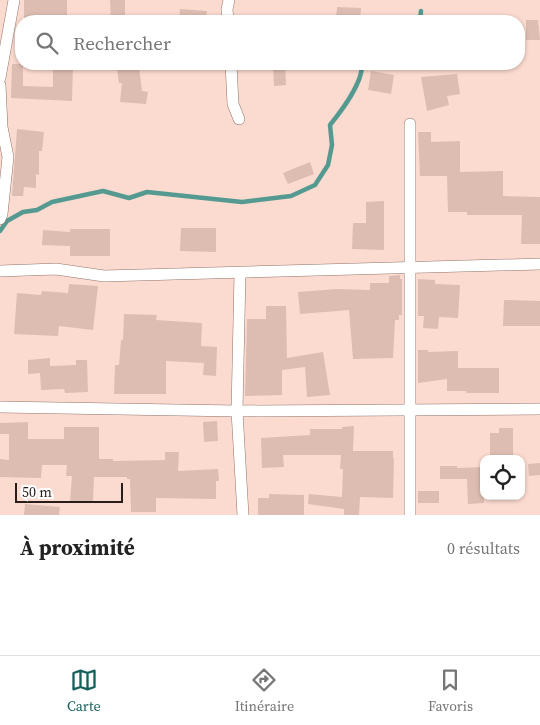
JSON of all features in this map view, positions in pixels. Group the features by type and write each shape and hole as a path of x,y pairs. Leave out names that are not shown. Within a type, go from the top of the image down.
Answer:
{"street":[{"path":"0,78 14,0"},
{"path":"228,15 229,0"},
{"path":"231,70 234,104 240,119"},
{"path":"0,85 2,128 8,157 0,219"},
{"path":"410,124 410,515"},
{"path":"0,271 56,269 104,276 540,264"},
{"path":"240,273 237,411 243,515"},
{"path":"0,407 237,411 540,409"}],"building":[{"path":"24,0 67,0 67,15 24,15"},
{"path":"110,0 125,0 125,15 111,15"},
{"path":"337,7 361,8 360,15 336,15"},
{"path":"180,9 207,11 207,15 180,15"},
{"path":"526,20 538,20 540,40 526,40"},
{"path":"12,64 15,64 15,70 23,70 23,86 53,87 53,70 73,70 72,101 11,98"},
{"path":"117,70 139,70 142,91 148,92 146,104 120,102 122,83 119,83"},
{"path":"273,70 285,70 286,85 274,86"},
{"path":"371,71 394,75 391,94 368,90"},
{"path":"457,74 460,94 447,96 449,105 427,111 421,77"},
{"path":"17,129 44,132 42,151 39,151 39,175 36,174 36,188 24,187 23,196 12,196"},
{"path":"418,132 431,132 431,142 460,141 460,172 503,171 503,196 540,197 540,244 521,244 522,215 467,215 467,212 448,212 447,176 420,176"},
{"path":"310,162 314,174 288,184 283,173"},
{"path":"384,201 384,250 352,249 353,223 366,223 366,202"},
{"path":"181,228 216,228 216,252 180,251"},
{"path":"70,229 110,229 110,256 70,256 70,246 42,245 43,230 70,232"},
{"path":"400,275 400,279 402,279 402,315 399,315 399,320 395,320 393,358 353,359 349,310 300,314 298,292 337,289 370,290 370,283 389,283 389,276"},
{"path":"418,279 435,280 435,284 460,285 458,318 439,317 438,329 423,328 424,316 418,316"},
{"path":"69,284 98,286 93,330 59,326 58,336 14,334 17,293 41,295 42,291 68,293"},
{"path":"504,300 540,301 540,326 503,326"},
{"path":"266,306 286,306 287,358 323,352 330,395 307,397 305,367 282,370 282,395 245,396 247,319 266,319"},
{"path":"124,314 157,315 156,320 202,323 201,346 217,347 216,376 203,375 204,363 166,361 166,394 114,394 115,365 119,365 121,340 123,340"},
{"path":"418,350 428,350 428,352 458,351 458,368 499,368 499,393 447,391 447,379 418,383"},
{"path":"50,358 50,366 76,365 76,360 87,360 88,392 65,393 64,389 41,390 40,373 28,374 28,360"},
{"path":"217,421 218,441 204,442 203,422"},
{"path":"28,422 28,439 64,439 64,427 99,427 99,459 113,459 113,461 165,460 165,452 179,452 178,471 218,469 219,481 216,481 216,499 156,498 156,512 131,512 130,479 127,479 127,477 94,477 93,503 70,502 72,476 66,476 67,465 42,465 41,478 0,477 0,459 9,460 9,434 0,434 0,423"},
{"path":"354,426 353,451 393,451 394,458 393,498 360,497 359,515 344,515 344,509 308,504 309,494 342,497 343,469 340,469 341,455 283,455 284,467 262,468 261,438 310,435 310,429 342,429 342,427"},
{"path":"499,428 513,428 513,455 490,455 490,433 499,433"},
{"path":"540,463 540,475 529,476 528,464"},
{"path":"440,466 457,466 457,468 480,467 480,500 484,500 484,503 468,504 467,479 440,479"},
{"path":"418,491 439,491 439,503 418,503"},
{"path":"269,494 304,495 304,515 258,515 258,498 269,498"},
{"path":"25,504 60,507 59,515 24,515"}],"waterway":[{"path":"421,11 421,15"},
{"path":"0,231 7,221 23,212 37,210 52,202 103,191 129,198 147,192 242,202 291,196 315,185 328,165 332,145 330,125 346,104 355,88 361,70"}]}
